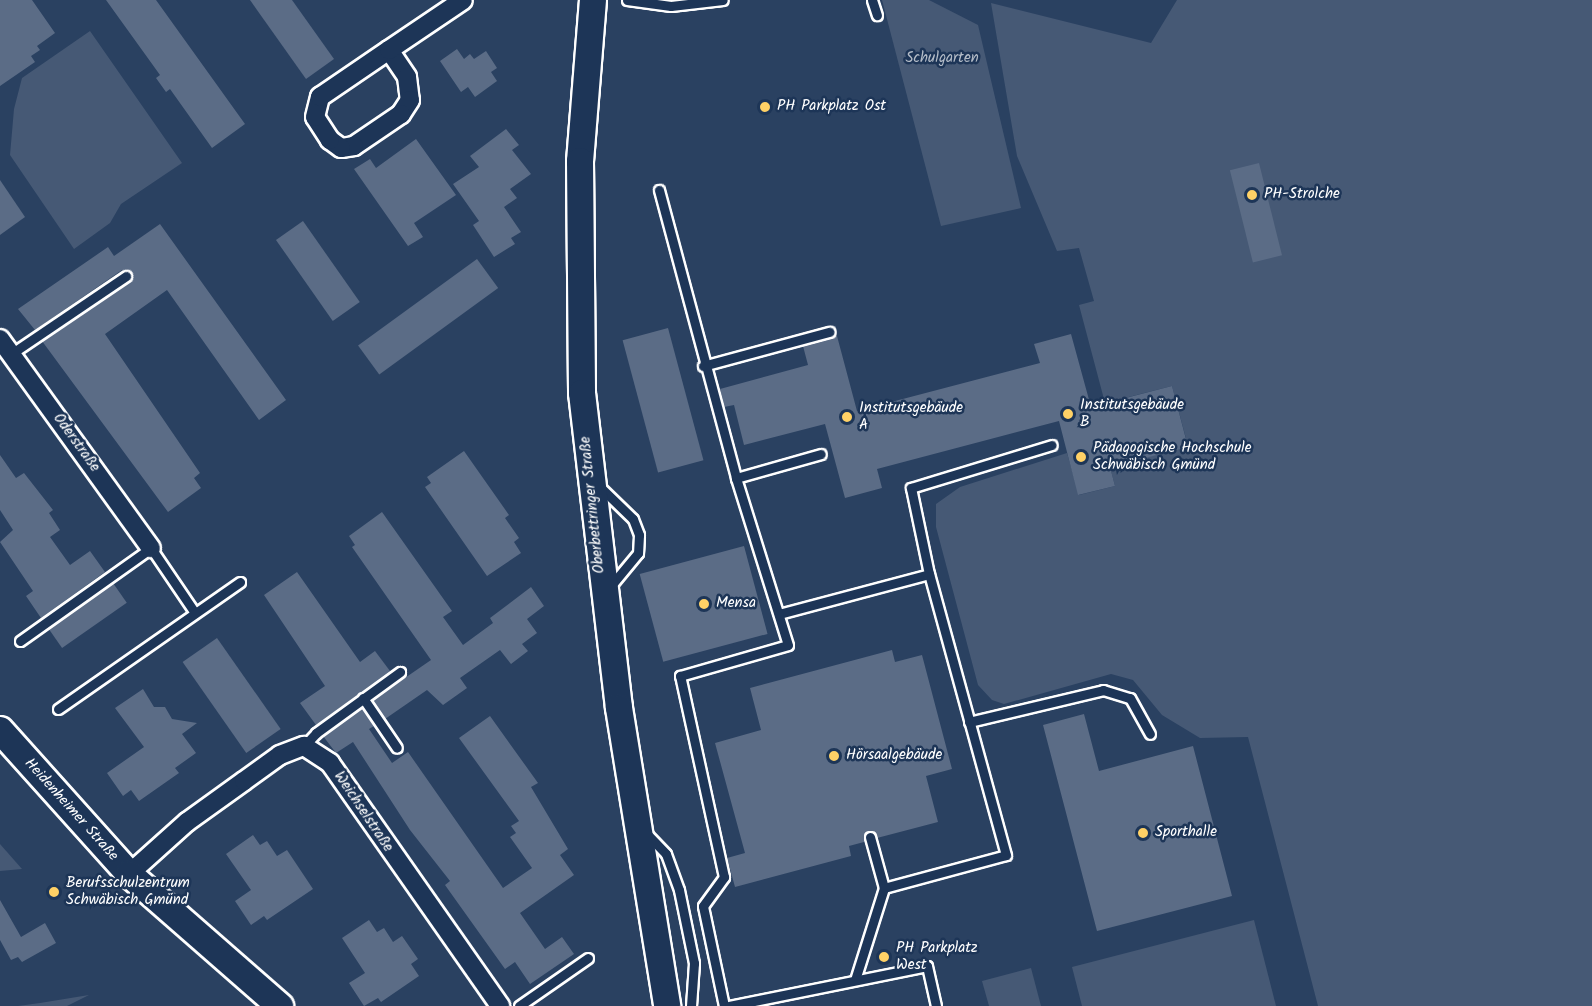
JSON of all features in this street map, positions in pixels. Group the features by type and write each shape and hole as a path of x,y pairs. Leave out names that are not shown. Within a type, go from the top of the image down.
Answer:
{"street":[{"path":"389,50 407,77 410,100 401,114 354,146 341,148 330,140 315,117 316,103 389,50 463,0"},
{"name":"Oberbettringer Straße","path":"593,0 578,236 580,359 589,476 603,595 667,1006"},
{"name":"Oderstraße","path":"0,339 151,548"},
{"name":"Heidenheimer Straße","path":"0,730 129,874 280,1006"},
{"path":"129,874 187,822 244,780 280,755 304,746"},
{"name":"Weichselstraße","path":"304,746 330,763 500,1006"}],"lane":[{"path":"627,0 671,6 723,0"},
{"path":"872,0 877,15"},
{"path":"659,190 703,366 788,645 680,676 724,877 703,906 724,1006"},
{"path":"11,354 126,276"},
{"path":"703,366 829,332"},
{"path":"884,888 1006,855 929,574 911,488 1052,445"},
{"path":"736,478 821,454"},
{"path":"589,476 633,519 639,535 638,553 603,595"},
{"path":"20,641 151,548 195,613"},
{"path":"778,614 929,574"},
{"path":"58,709 240,582"},
{"path":"304,746 363,698 400,672"},
{"path":"969,722 1104,690 1130,698 1150,734"},
{"path":"363,698 397,748"},
{"path":"637,825 666,854 680,890 694,963 692,1006"},
{"path":"855,980 884,888 870,837"},
{"path":"519,1006 588,958"},
{"path":"729,1006 927,966 936,1006"}],"green space":[{"name":"Schulgarten","path":"882,0 929,0 978,25 1021,208 941,226"},
{"path":"1177,0 1592,0 1592,1006 1318,1006 1248,737 1200,738 1162,715 1133,680 1111,674 1004,704 992,700 978,685 936,527 936,504 960,487 1067,453 1079,495 1115,486 1110,467 1188,446 1172,386 1105,403 1079,305 1094,301 1079,248 1057,251 1017,156 991,3 1151,43"},
{"path":"90,31 182,163 121,204 110,223 74,249 10,155 14,109 22,78"},
{"path":"0,844 22,869 0,871"},
{"path":"1254,920 1276,1006 1082,1006 1072,967"},
{"path":"1031,968 1041,1006 989,1006 982,981"},
{"path":"89,995 67,1006 18,1006 40,1003"}],"building":[{"path":"0,0 32,0 55,33 37,46 40,50 31,56 35,62 0,86"},
{"path":"106,0 156,0 245,124 212,148 170,89 166,92 156,78 160,75"},
{"path":"250,0 292,0 334,59 306,79"},
{"path":"457,49 464,59 470,54 474,59 486,51 497,68 491,72 497,81 475,97 468,87 461,92 440,61"},
{"path":"506,129 519,145 512,150 531,174 510,189 517,198 504,207 521,232 511,238 515,244 494,257 473,225 479,221 453,184 479,167 470,156"},
{"path":"416,139 456,195 414,223 423,237 408,246 354,169 370,159 376,168"},
{"name":"PH-Strolche","path":"1259,163 1282,255 1253,262 1230,170"},
{"path":"0,180 25,217 0,235"},
{"path":"303,221 360,302 333,321 276,240"},
{"path":"160,224 286,400 259,420 167,290 105,334 200,473 194,478 201,488 168,512 42,341 130,282 131,272 122,270 35,330 18,309 108,247 114,256"},
{"path":"477,259 498,288 379,375 358,345"},
{"path":"668,328 703,460 658,472 623,340"},
{"path":"1071,334 1091,407 1172,386 1188,447 1110,467 1115,486 1078,495 1059,421 877,469 882,488 845,498 825,424 744,445 734,405 724,407 720,389 808,365 803,346 837,336 857,411 1040,363 1034,344"},
{"path":"464,451 509,515 505,518 519,538 514,542 521,553 487,576 425,487 431,483 427,477"},
{"path":"0,455 16,478 24,473 53,510 49,513 60,530 50,537 70,565 90,551 105,572 41,618 26,596 33,591 0,542 13,530 0,510"},
{"path":"382,512 452,611 443,617 463,645 493,623 490,618 531,587 544,606 527,619 537,633 522,644 528,651 511,664 500,650 460,678 467,688 443,705 427,690 385,719 373,700 431,660 352,547 355,545 349,536"},
{"name":"Mensa","path":"744,546 768,634 663,662 640,574"},
{"path":"297,572 360,662 375,651 390,671 316,725 300,703 325,686 264,595"},
{"path":"113,583 127,603 62,648 48,628"},
{"path":"217,638 281,729 246,753 183,662"},
{"name":"Hörsaalgebäude","path":"892,650 895,662 922,655 952,769 926,776 938,822 877,838 874,832 868,831 864,842 849,846 851,856 735,887 727,858 745,853 715,743 761,730 750,688"},
{"path":"143,689 154,707 165,707 172,719 197,723 182,734 196,753 175,768 179,773 139,801 131,790 123,796 107,773 144,747 115,708"},
{"path":"362,708 374,726 369,729 392,763 408,752 503,888 532,868 510,837 516,833 511,826 519,821 459,738 490,716 538,783 531,787 568,849 560,855 574,875 520,913 545,949 562,937 574,954 530,984 515,962 505,969 445,885 450,881 410,830 353,742 336,753 323,736"},
{"name":"Sporthalle","path":"1084,714 1099,771 1193,746 1232,896 1097,931 1043,725"},
{"path":"253,835 260,845 267,841 277,856 287,850 313,889 267,920 264,916 251,925 235,901 251,890 226,854"},
{"path":"0,900 21,937 45,923 56,943 22,962 18,957 11,960 0,940"},
{"path":"369,920 377,932 384,928 393,942 402,936 418,959 411,964 419,976 381,1002 378,998 364,1006 349,983 365,973 342,938"}],"place":[{"name":"PH Parkplatz Ost","path":"765,107"},
{"name":"PH-Strolche","path":"1252,195"},
{"name":"Institutsgebäude B","path":"1068,414"},
{"name":"Institutsgebäude A","path":"847,417"},
{"name":"Pädagogische Hochschule Schwäbisch Gmünd","path":"1081,457"},
{"name":"Mensa","path":"704,604"},
{"name":"Hörsaalgebäude","path":"834,756"},
{"name":"Sporthalle","path":"1143,833"},
{"name":"Berufsschulzentrum Schwäbisch Gmünd","path":"54,892"},
{"name":"PH Parkplatz West","path":"884,957"}]}
